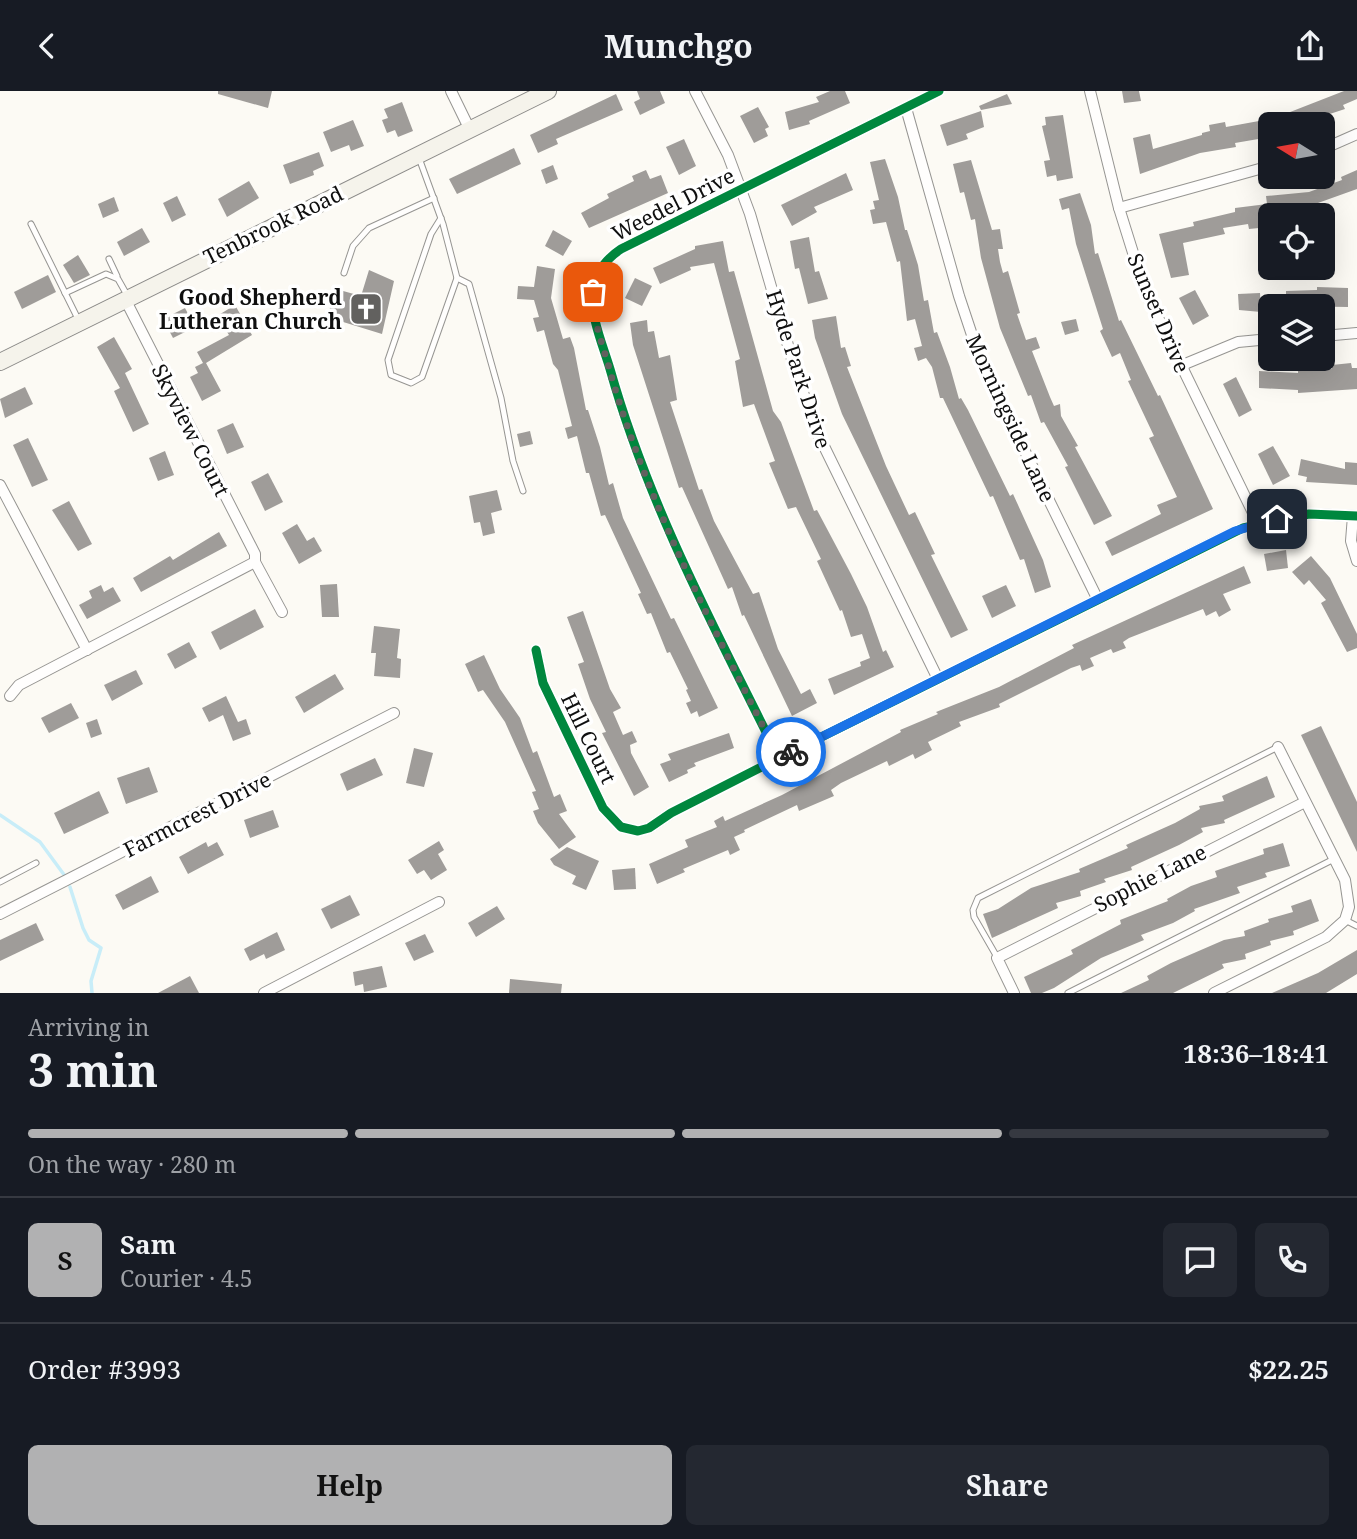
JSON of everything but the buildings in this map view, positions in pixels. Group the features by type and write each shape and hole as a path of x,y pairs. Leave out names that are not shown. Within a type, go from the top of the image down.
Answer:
{"street":[{"path":"451,91 470,130"},
{"name":"Tenbrook Road","path":"0,362 548,91"},
{"name":"Hyde Park Drive","path":"695,91 741,189 814,423 939,679"},
{"name":"Weedel Drive","path":"779,758 661,517 619,401 592,302 598,274 615,252 939,91"},
{"name":"Sunset Drive","path":"1090,91 1119,208 1145,291 1258,523"},
{"name":"Morningside Lane","path":"906,108 961,305 981,362 1098,600"},
{"path":"1335,144 1357,134"},
{"path":"1119,208 1258,169"},
{"name":"Skyview Court","path":"126,298 282,612"},
{"path":"1335,335 1357,333"},
{"path":"1180,366 1238,342 1258,340"},
{"path":"0,485 87,650"},
{"path":"779,758 1258,523 1308,514 1355,516 1351,541 1357,561"},
{"path":"10,695 19,685 255,562"},
{"name":"Hill Court","path":"536,650 543,683 603,808 613,822 629,830 649,828 671,813 779,758"},
{"name":"Farmcrest Drive","path":"0,914 394,713"},
{"path":"1214,993 1326,937 1345,920 1349,907 1349,891 1335,859 1278,747"},
{"name":"Sophie Lane","path":"997,958 1305,802"},
{"path":"264,993 439,902"},
{"path":"997,958 1014,993"}],"lane":[{"path":"418,156 434,198 440,218 457,278 422,377 411,383 391,375 388,360 431,235 440,218"},
{"path":"344,273 353,246 369,227 434,198"},
{"path":"31,224 79,322"},
{"path":"109,259 126,298"},
{"path":"65,293 101,274 118,279"},
{"path":"457,278 469,284 501,398 513,461 523,491"},
{"path":"997,958 974,917 972,910 978,898 1278,747"},
{"path":"1068,993 1335,859"},
{"path":"0,882 36,863"},
{"path":"1345,920 1357,926"}],"waterway":[{"path":"0,815 40,842 65,876"},
{"path":"70,887 89,940 101,948 91,981 92,993"}],"cycle path":[{"path":"779,758 685,568 644,470 598,331 593,311 594,285 602,267 621,249 939,91"},
{"path":"536,650 543,683 603,808 621,827 638,831 649,828 671,813 779,758 1243,528 1309,514 1357,516"}],"way so far":[{"path":"593,292 594,313 619,401 661,517 779,758 791,752"}],"place":[{"name":"Good Shepherd Lutheran Church","path":"366,309"}],"route":[{"path":"791,752 1235,531 1277,519"}]}
